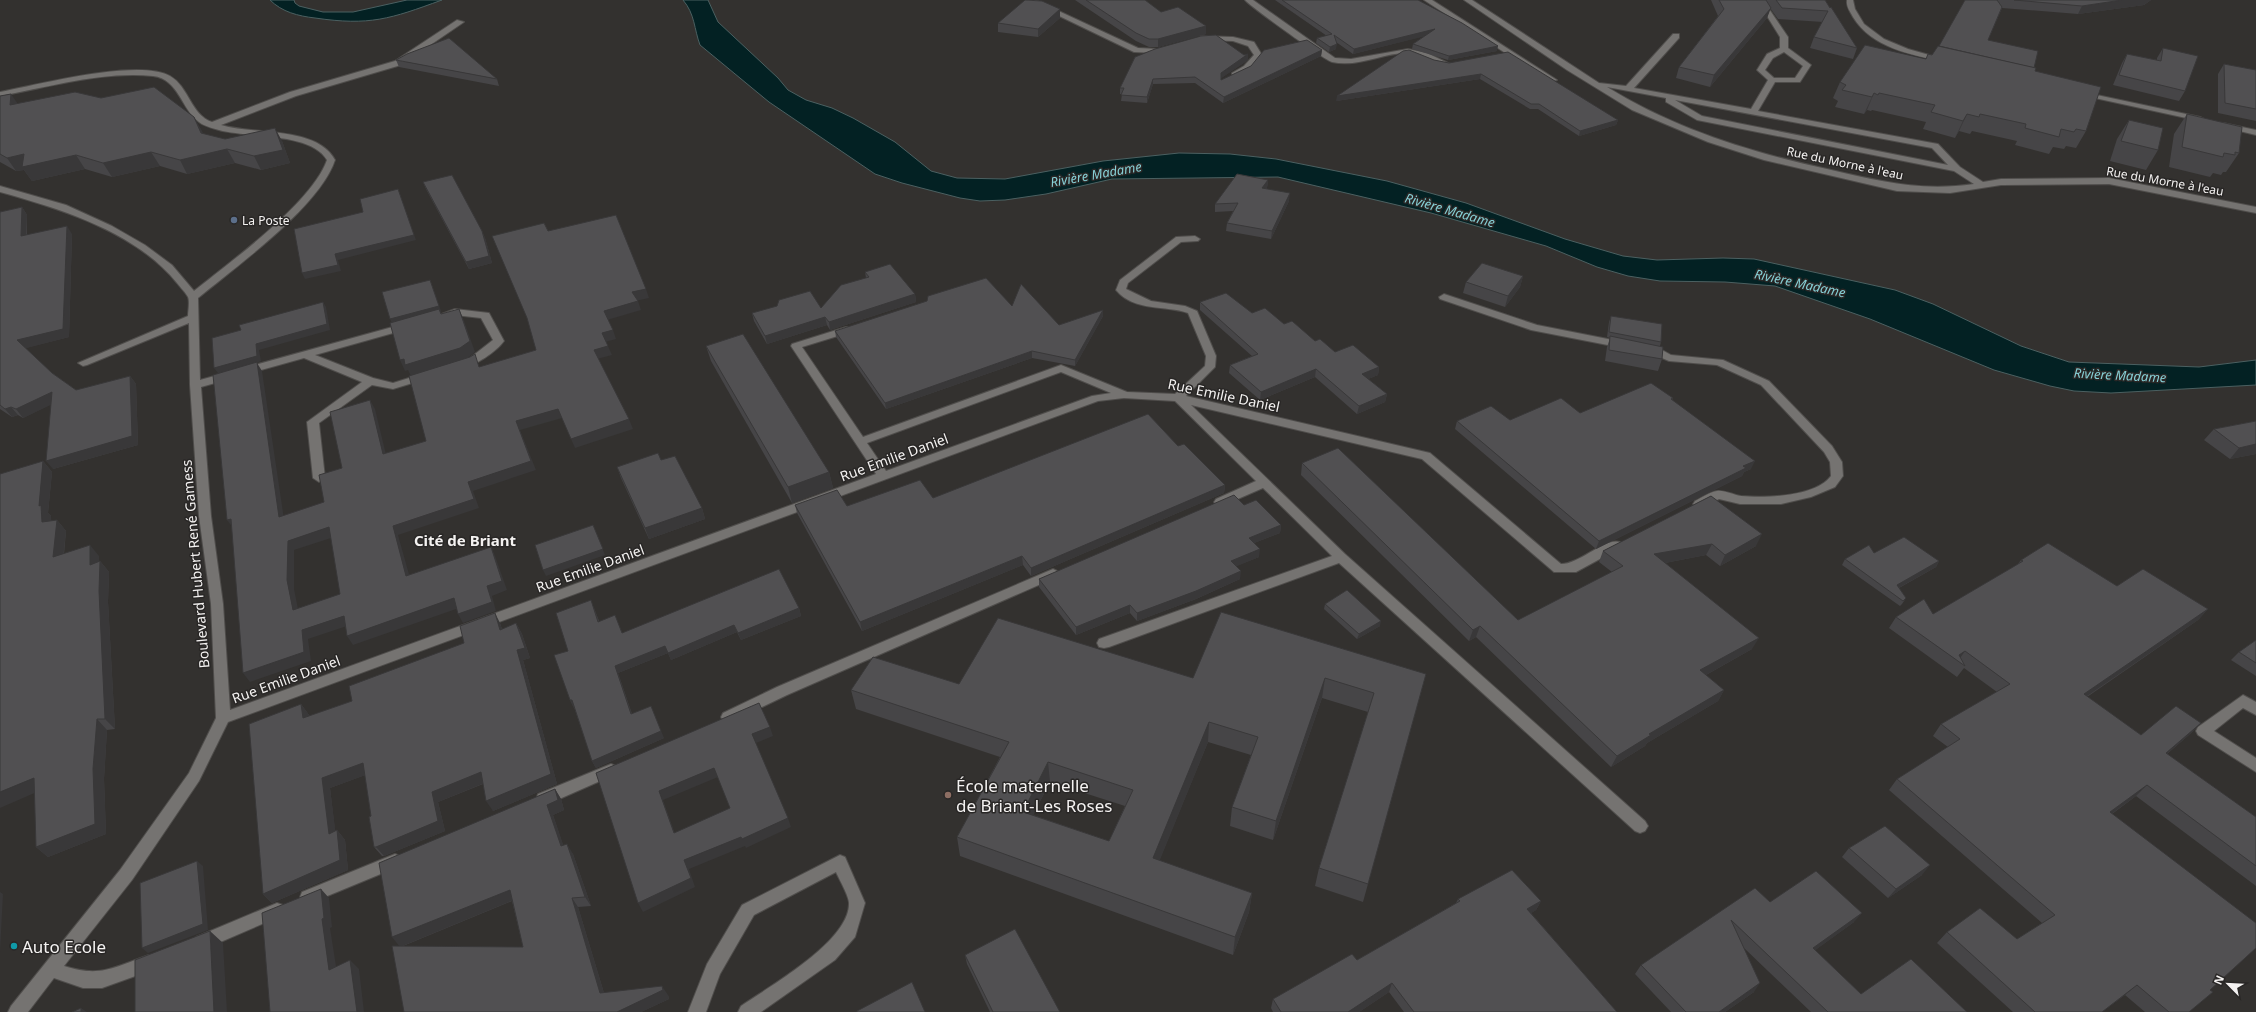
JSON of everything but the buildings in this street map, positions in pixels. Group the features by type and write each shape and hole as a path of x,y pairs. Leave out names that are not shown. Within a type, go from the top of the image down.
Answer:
{"street":[{"path":"1030,0 1137,50 1158,51 1172,47"},
{"path":"1248,0 1333,60 1351,61 1408,51 1424,55 1437,62 1448,64 1456,62"},
{"path":"1428,0 1553,80"},
{"name":"Rue du Morne à l'eau","path":"1467,0 1635,108 1711,140 1767,158 1897,188 1950,190 1982,185 2052,180 2109,181 2256,210"},
{"path":"1760,0 1784,38 1784,49"},
{"path":"1850,0 1857,20 1868,31 1884,42 1953,62"},
{"path":"213,125 292,94 398,63 460,22"},
{"path":"1628,89 1676,36"},
{"path":"1193,41 1220,37 1251,44 1258,55 1247,68 1230,79"},
{"path":"1784,49 1807,65 1797,80 1772,80 1761,70 1770,56 1784,49"},
{"path":"1495,55 1510,52"},
{"path":"0,94 109,75 157,74 171,78 203,122 315,144 325,149 331,159 330,169 315,189 278,226 193,296 169,267 142,247 109,228 63,207 0,189"},
{"path":"1753,112 1772,80"},
{"path":"1593,82 1935,146 1957,169 1982,185"},
{"path":"2076,92 2256,133"},
{"path":"1661,95 1700,118 1957,169"},
{"path":"1195,239 1179,239 1123,282 1121,290 1131,298 1163,307 1184,308 1192,311 1211,356 1210,367 1178,398 1342,557 1640,826"},
{"name":"Boulevard Hubert René Gamess","path":"193,296 195,385 205,516 217,604 223,718"},
{"path":"1444,297 1535,328 1658,352 1669,358 1719,362 1765,383 1793,410 1828,449 1836,462 1837,476 1831,484 1807,494 1781,500 1740,500 1718,495 1691,508"},
{"path":"433,318 455,312 485,315 499,341 470,363 449,369"},
{"path":"83,363 194,317"},
{"path":"195,385 418,323"},
{"path":"863,324 796,346 884,477"},
{"path":"304,354 370,381 393,386 435,373"},
{"path":"860,442 1061,368 1124,395"},
{"path":"319,478 313,422 370,381"},
{"name":"Rue Emilie Daniel","path":"223,718 884,477 1096,398 1124,395 1178,398 1426,456 1558,569 1572,569 1624,541"},
{"path":"1205,508 1265,482"},
{"path":"1104,643 1342,557"},
{"path":"714,724 782,691 1064,569"},
{"path":"2256,709 2244,701 2203,731 2256,766"},
{"path":"17,1012 126,875 189,784 223,718"},
{"path":"532,803 624,764"},
{"path":"188,948 410,854"},
{"path":"697,1012 713,970 748,910 840,862 857,903 848,932 829,954 747,1012"},
{"path":"51,969 83,980 102,980 160,959"}],"water":[{"path":"270,0 294,0 299,6 323,12 353,12 407,0 442,0 408,12 380,19 351,21 296,15 280,8"},
{"name":"Rivière Madame","path":"683,0 708,0 718,22 778,78 788,90 806,100 832,108 853,118 895,142 931,171 957,178 1005,179 1103,161 1179,153 1230,154 1276,159 1387,181 1466,203 1565,239 1623,256 1657,260 1723,258 1754,259 1895,290 1933,304 2021,346 2069,362 2199,367 2256,360 2256,385 2111,393 2074,391 2050,386 1994,370 1870,319 1775,286 1725,282 1660,281 1628,276 1597,267 1546,246 1431,213 1278,177 1112,179 1046,194 1005,200 980,201 960,198 902,183 875,174 769,102 700,45 692,16"}],"place":[{"name":"La Poste","path":"234,220"},
{"name":"École maternelle de Briant-Les Roses","path":"948,795"},
{"name":"Auto Ecole","path":"14,946"}],"district":[{"name":"Cité de Briant","path":"465,540"}]}
